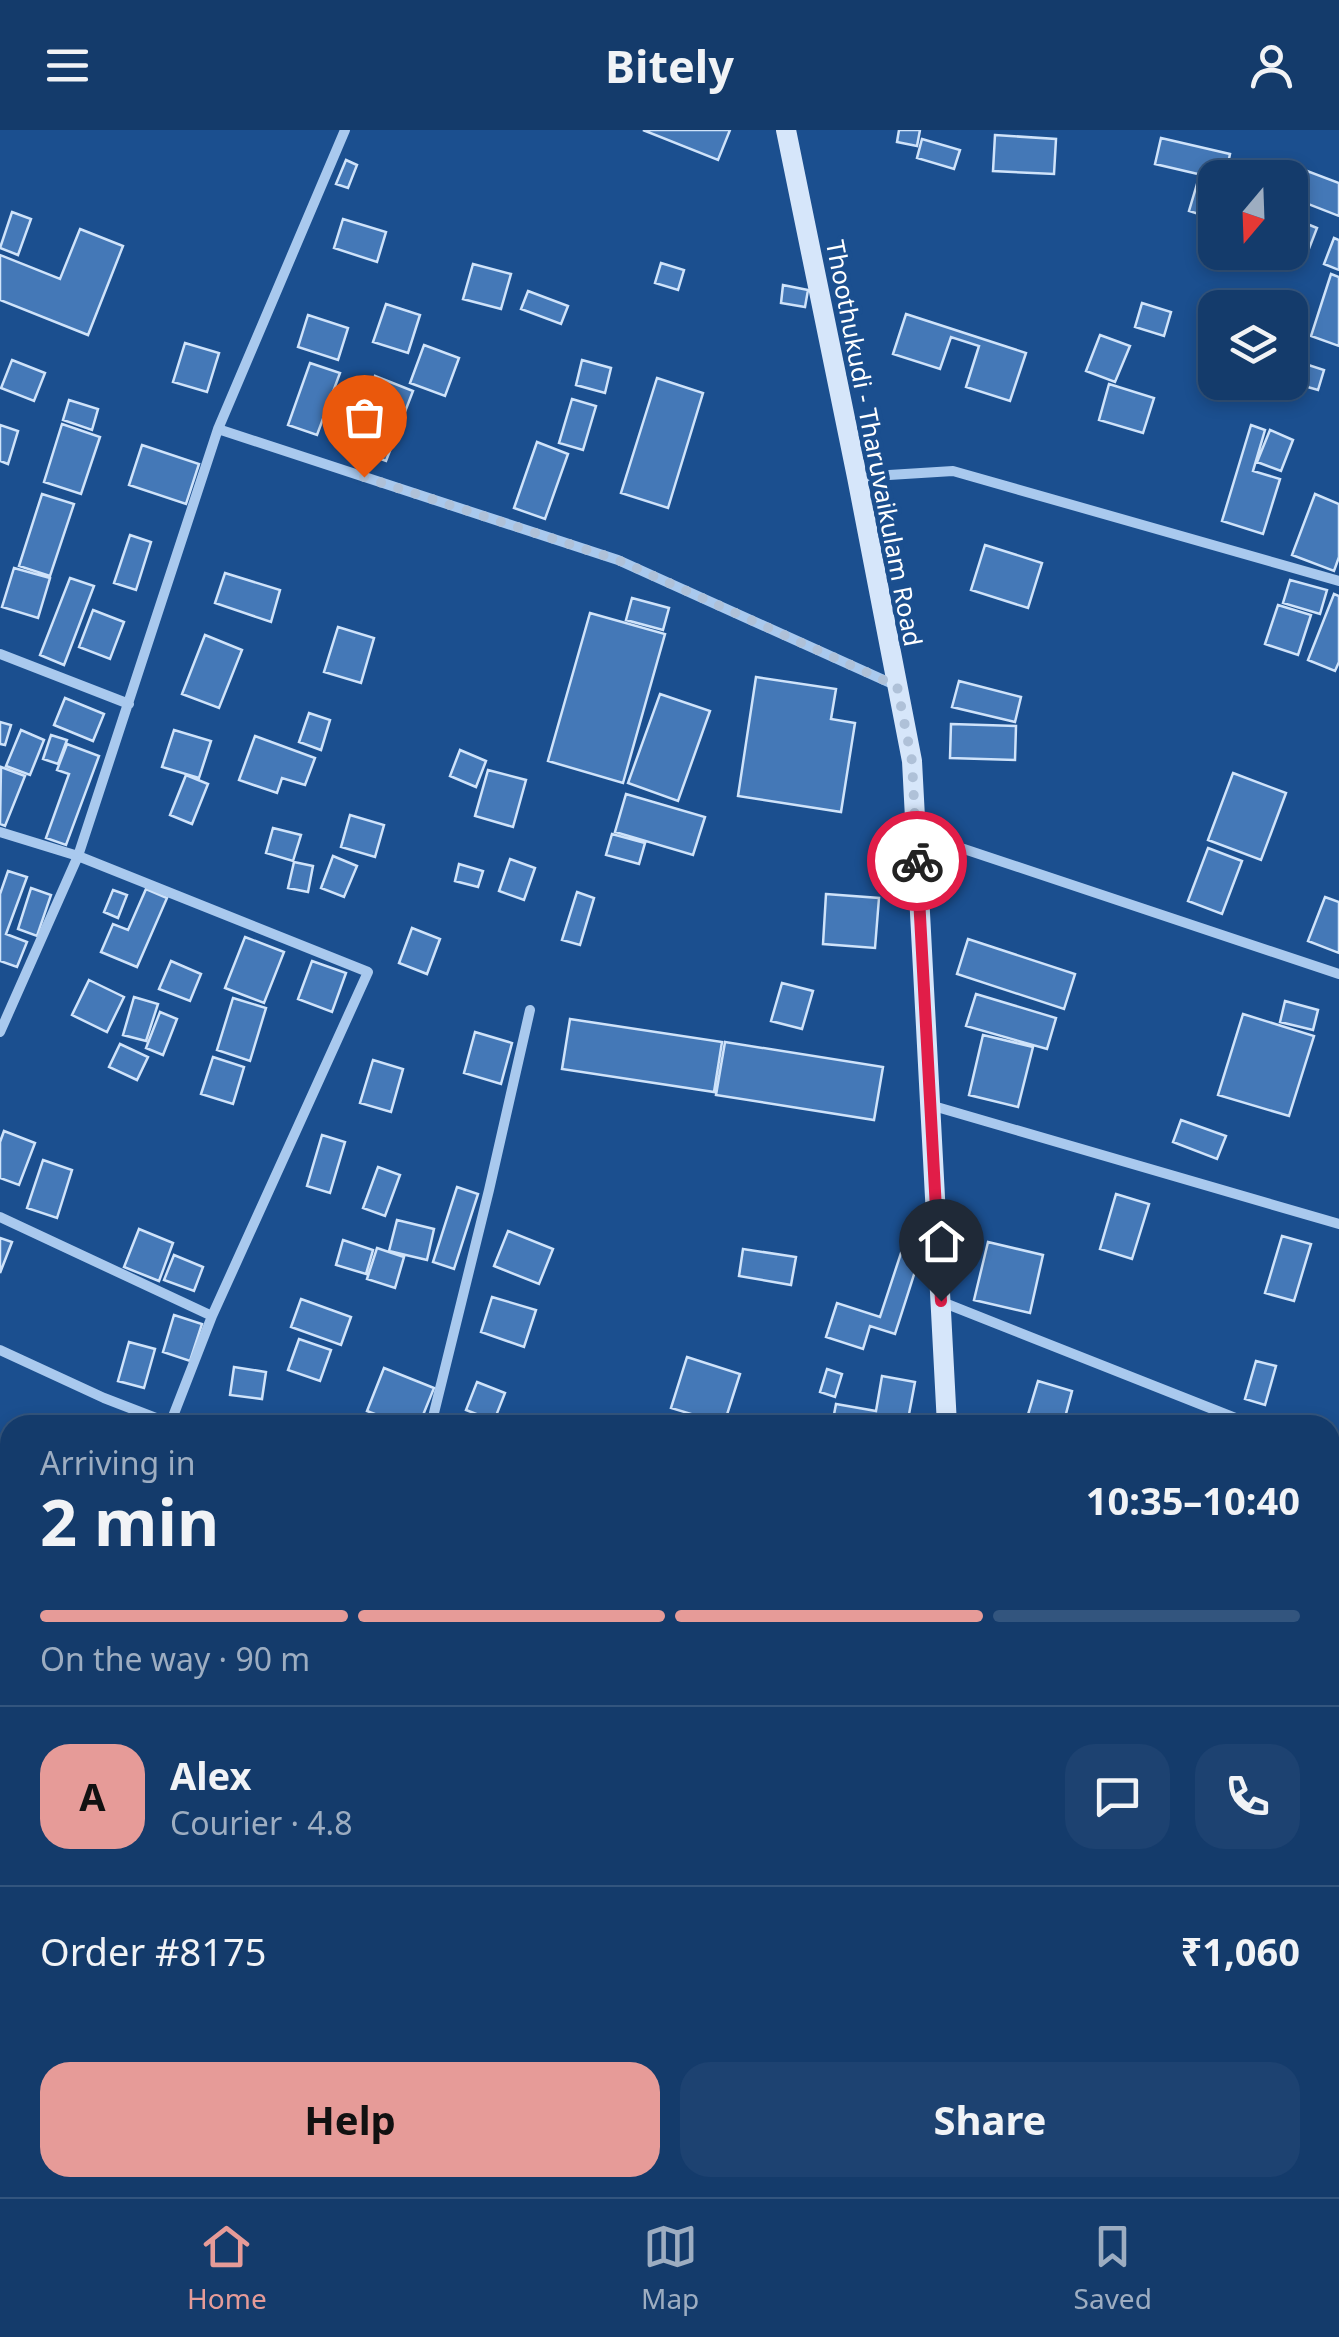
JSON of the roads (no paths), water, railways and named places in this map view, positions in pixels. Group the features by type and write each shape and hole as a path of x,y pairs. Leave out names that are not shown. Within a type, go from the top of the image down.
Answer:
{"main road":[{"name":"Thoothukudi - Tharuvaikulam Road","path":"786,130 912,761 947,1415"}],"street":[{"path":"0,1032 78,856 218,429 345,130"},
{"path":"218,429 618,560 897,686"},
{"path":"857,476 953,471 1339,581"},
{"path":"0,654 129,704"},
{"path":"0,832 78,856 368,972 212,1316 175,1415"},
{"path":"916,833 1339,974"},
{"path":"433,1415 530,1010"},
{"path":"930,1105 1339,1224"},
{"path":"0,1217 212,1316"},
{"path":"941,1301 1228,1415"},
{"path":"0,1350 148,1415"}]}
